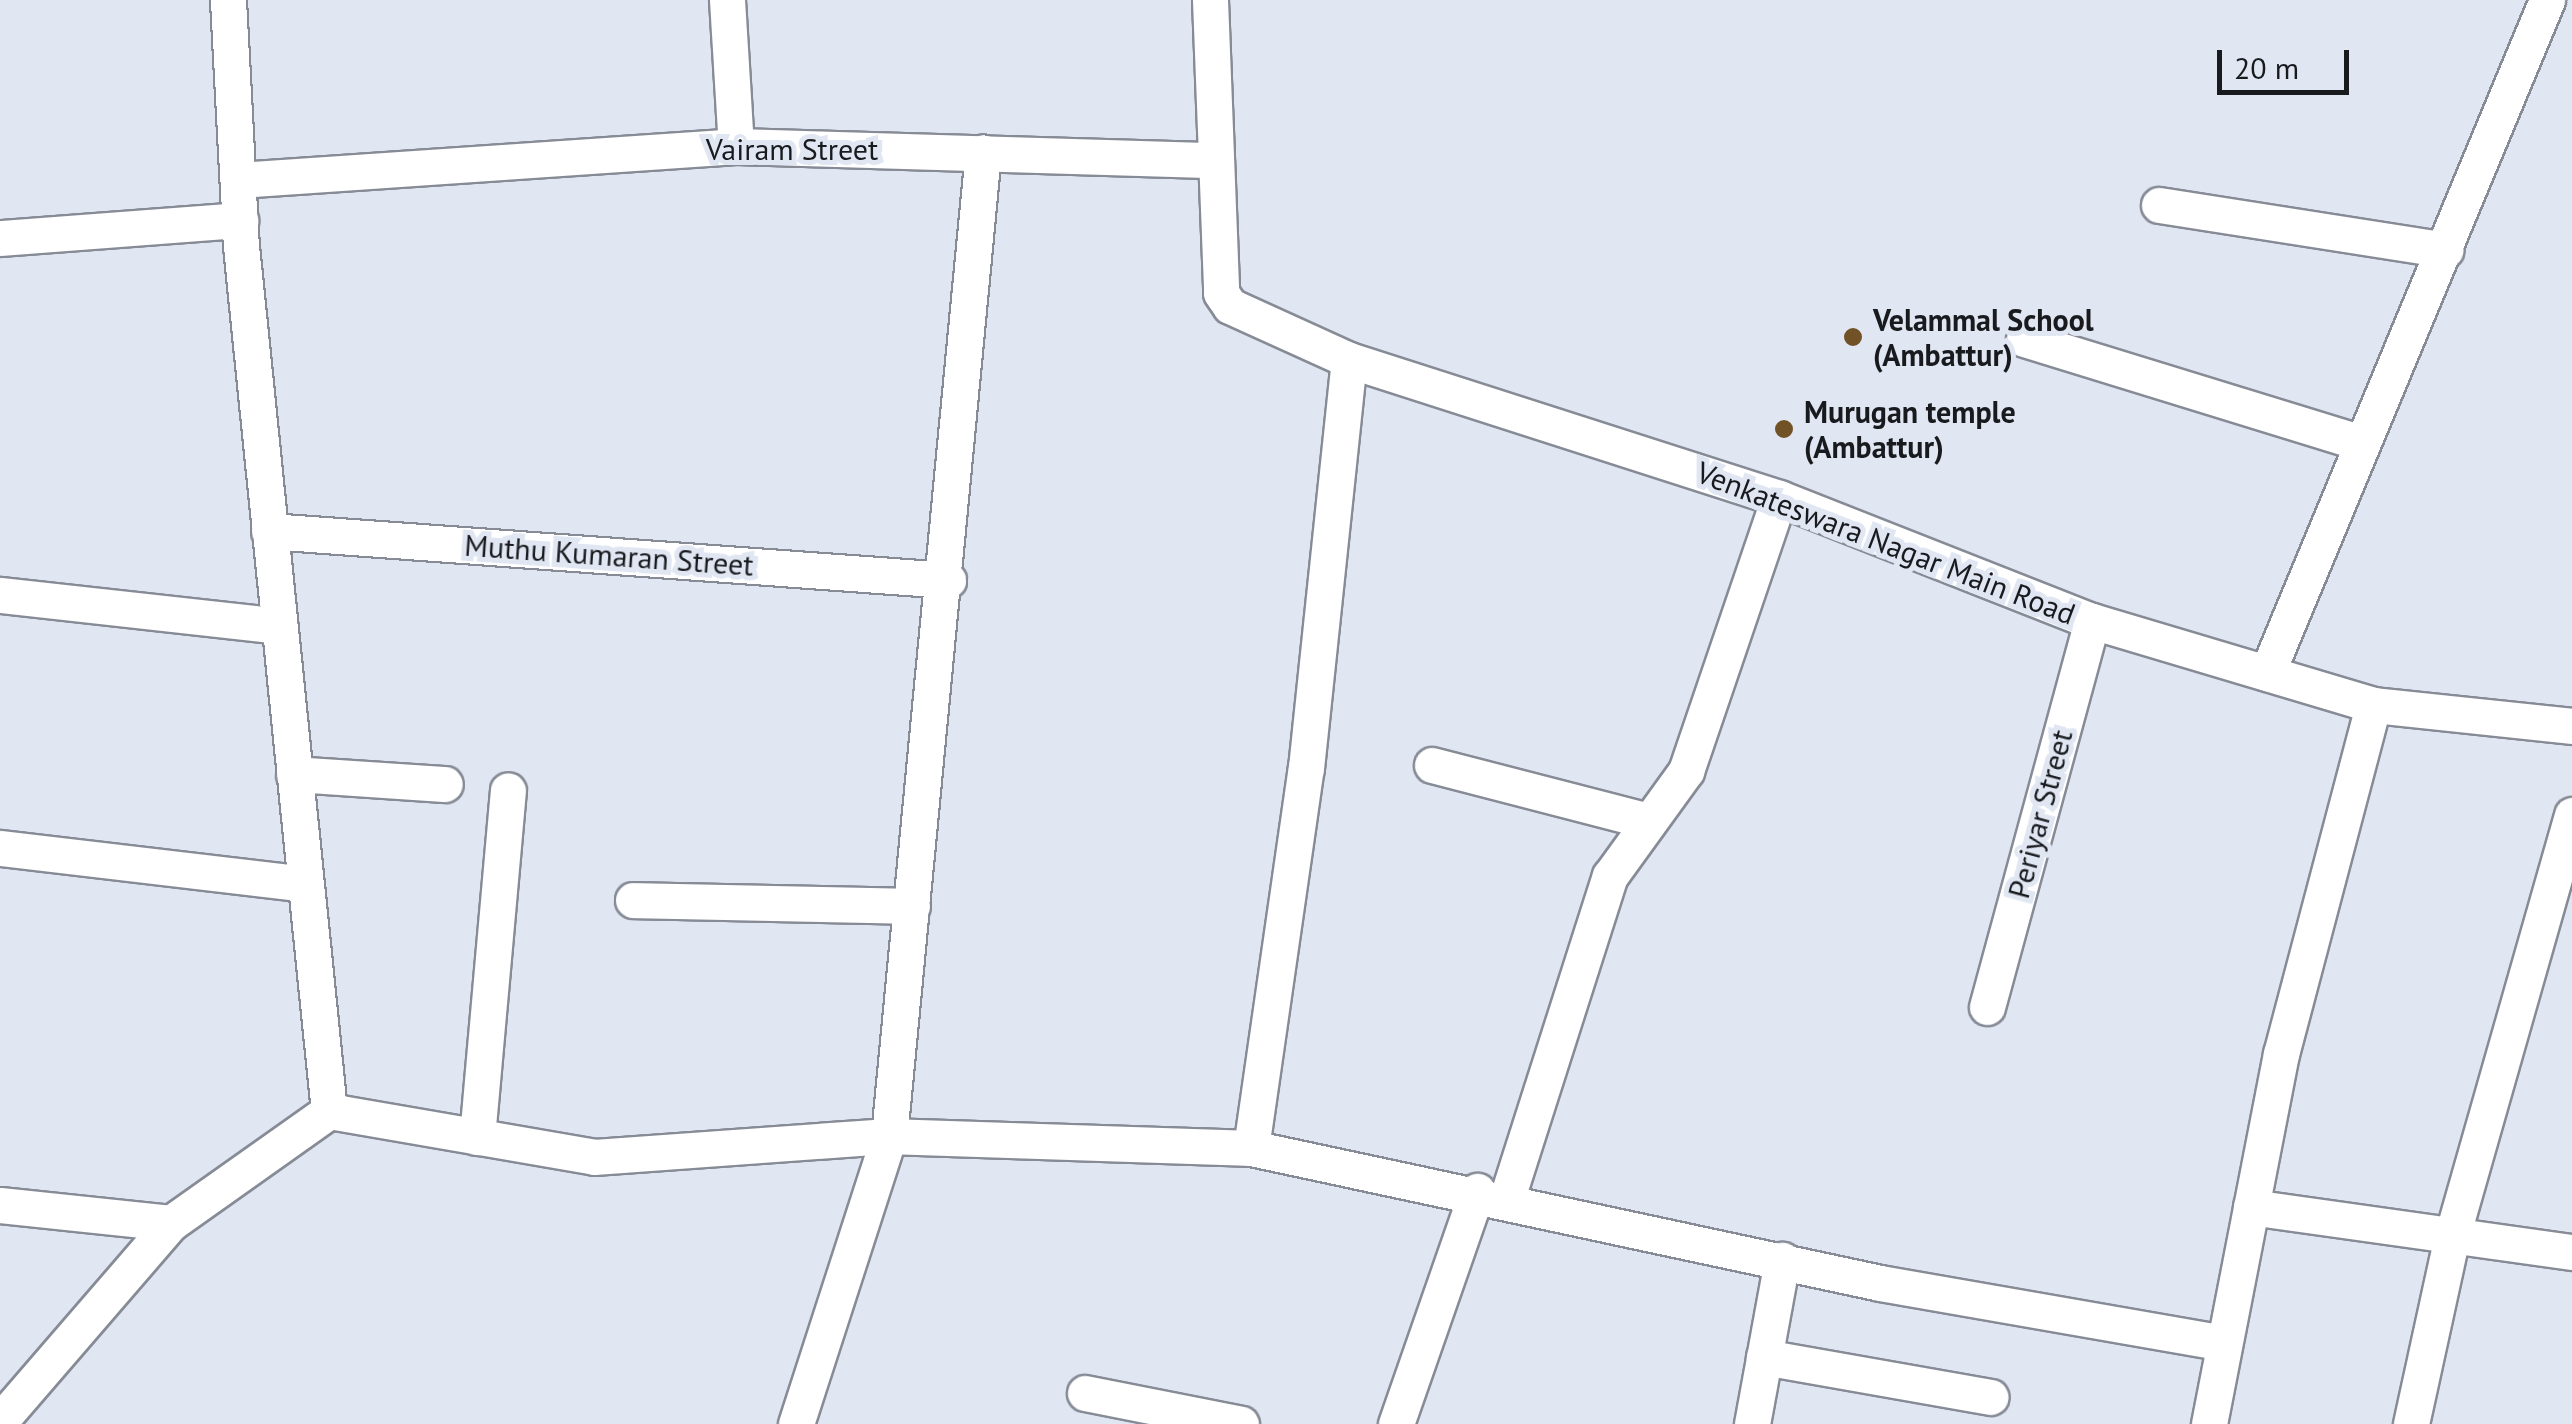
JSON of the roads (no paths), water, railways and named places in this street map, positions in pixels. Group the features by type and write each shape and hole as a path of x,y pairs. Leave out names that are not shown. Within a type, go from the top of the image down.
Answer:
{"street":[{"path":"228,0 240,220 329,1111"},
{"path":"727,0 736,146"},
{"path":"1210,0 1215,160"},
{"path":"2267,674 2547,0"},
{"name":"Vairam Street","path":"238,180 736,146 1215,160"},
{"path":"796,1424 889,1136 948,580 983,152"},
{"name":"Venkateswara Nagar Main Road","path":"1215,160 1221,292 1230,306 1348,360 1779,498 2092,621 2267,674 2373,705 2572,726"},
{"path":"2159,205 2445,250"},
{"path":"0,238 240,220"},
{"path":"2024,339 2362,443"},
{"path":"1251,1148 1306,768 1348,360"},
{"path":"1396,1424 1492,1195 1610,876 1646,820 1686,771 1779,498"},
{"name":"Muthu Kumaran Street","path":"269,531 948,580"},
{"path":"0,595 278,626"},
{"name":"Periyar Street","path":"1987,1007 2092,621"},
{"path":"2209,1424 2250,1207 2373,705"},
{"path":"1432,765 1646,820"},
{"path":"294,774 444,784"},
{"path":"478,1137 508,790"},
{"path":"2411,1424 2451,1240 2572,815"},
{"path":"0,848 305,884"},
{"path":"633,900 912,906"},
{"path":"0,1420 170,1223 329,1111 594,1156 889,1136 1251,1148 1492,1195 1782,1260 2224,1344"},
{"path":"0,1205 170,1223"},
{"path":"2250,1207 2451,1240 2572,1252"},
{"path":"1752,1424 1782,1260"},
{"path":"1764,1356 1990,1398"},
{"path":"1086,1393 1241,1424"}],"place":[{"name":"Velammal School (Ambattur)","path":"1853,337"},
{"name":"Murugan temple (Ambattur)","path":"1784,429"}]}
